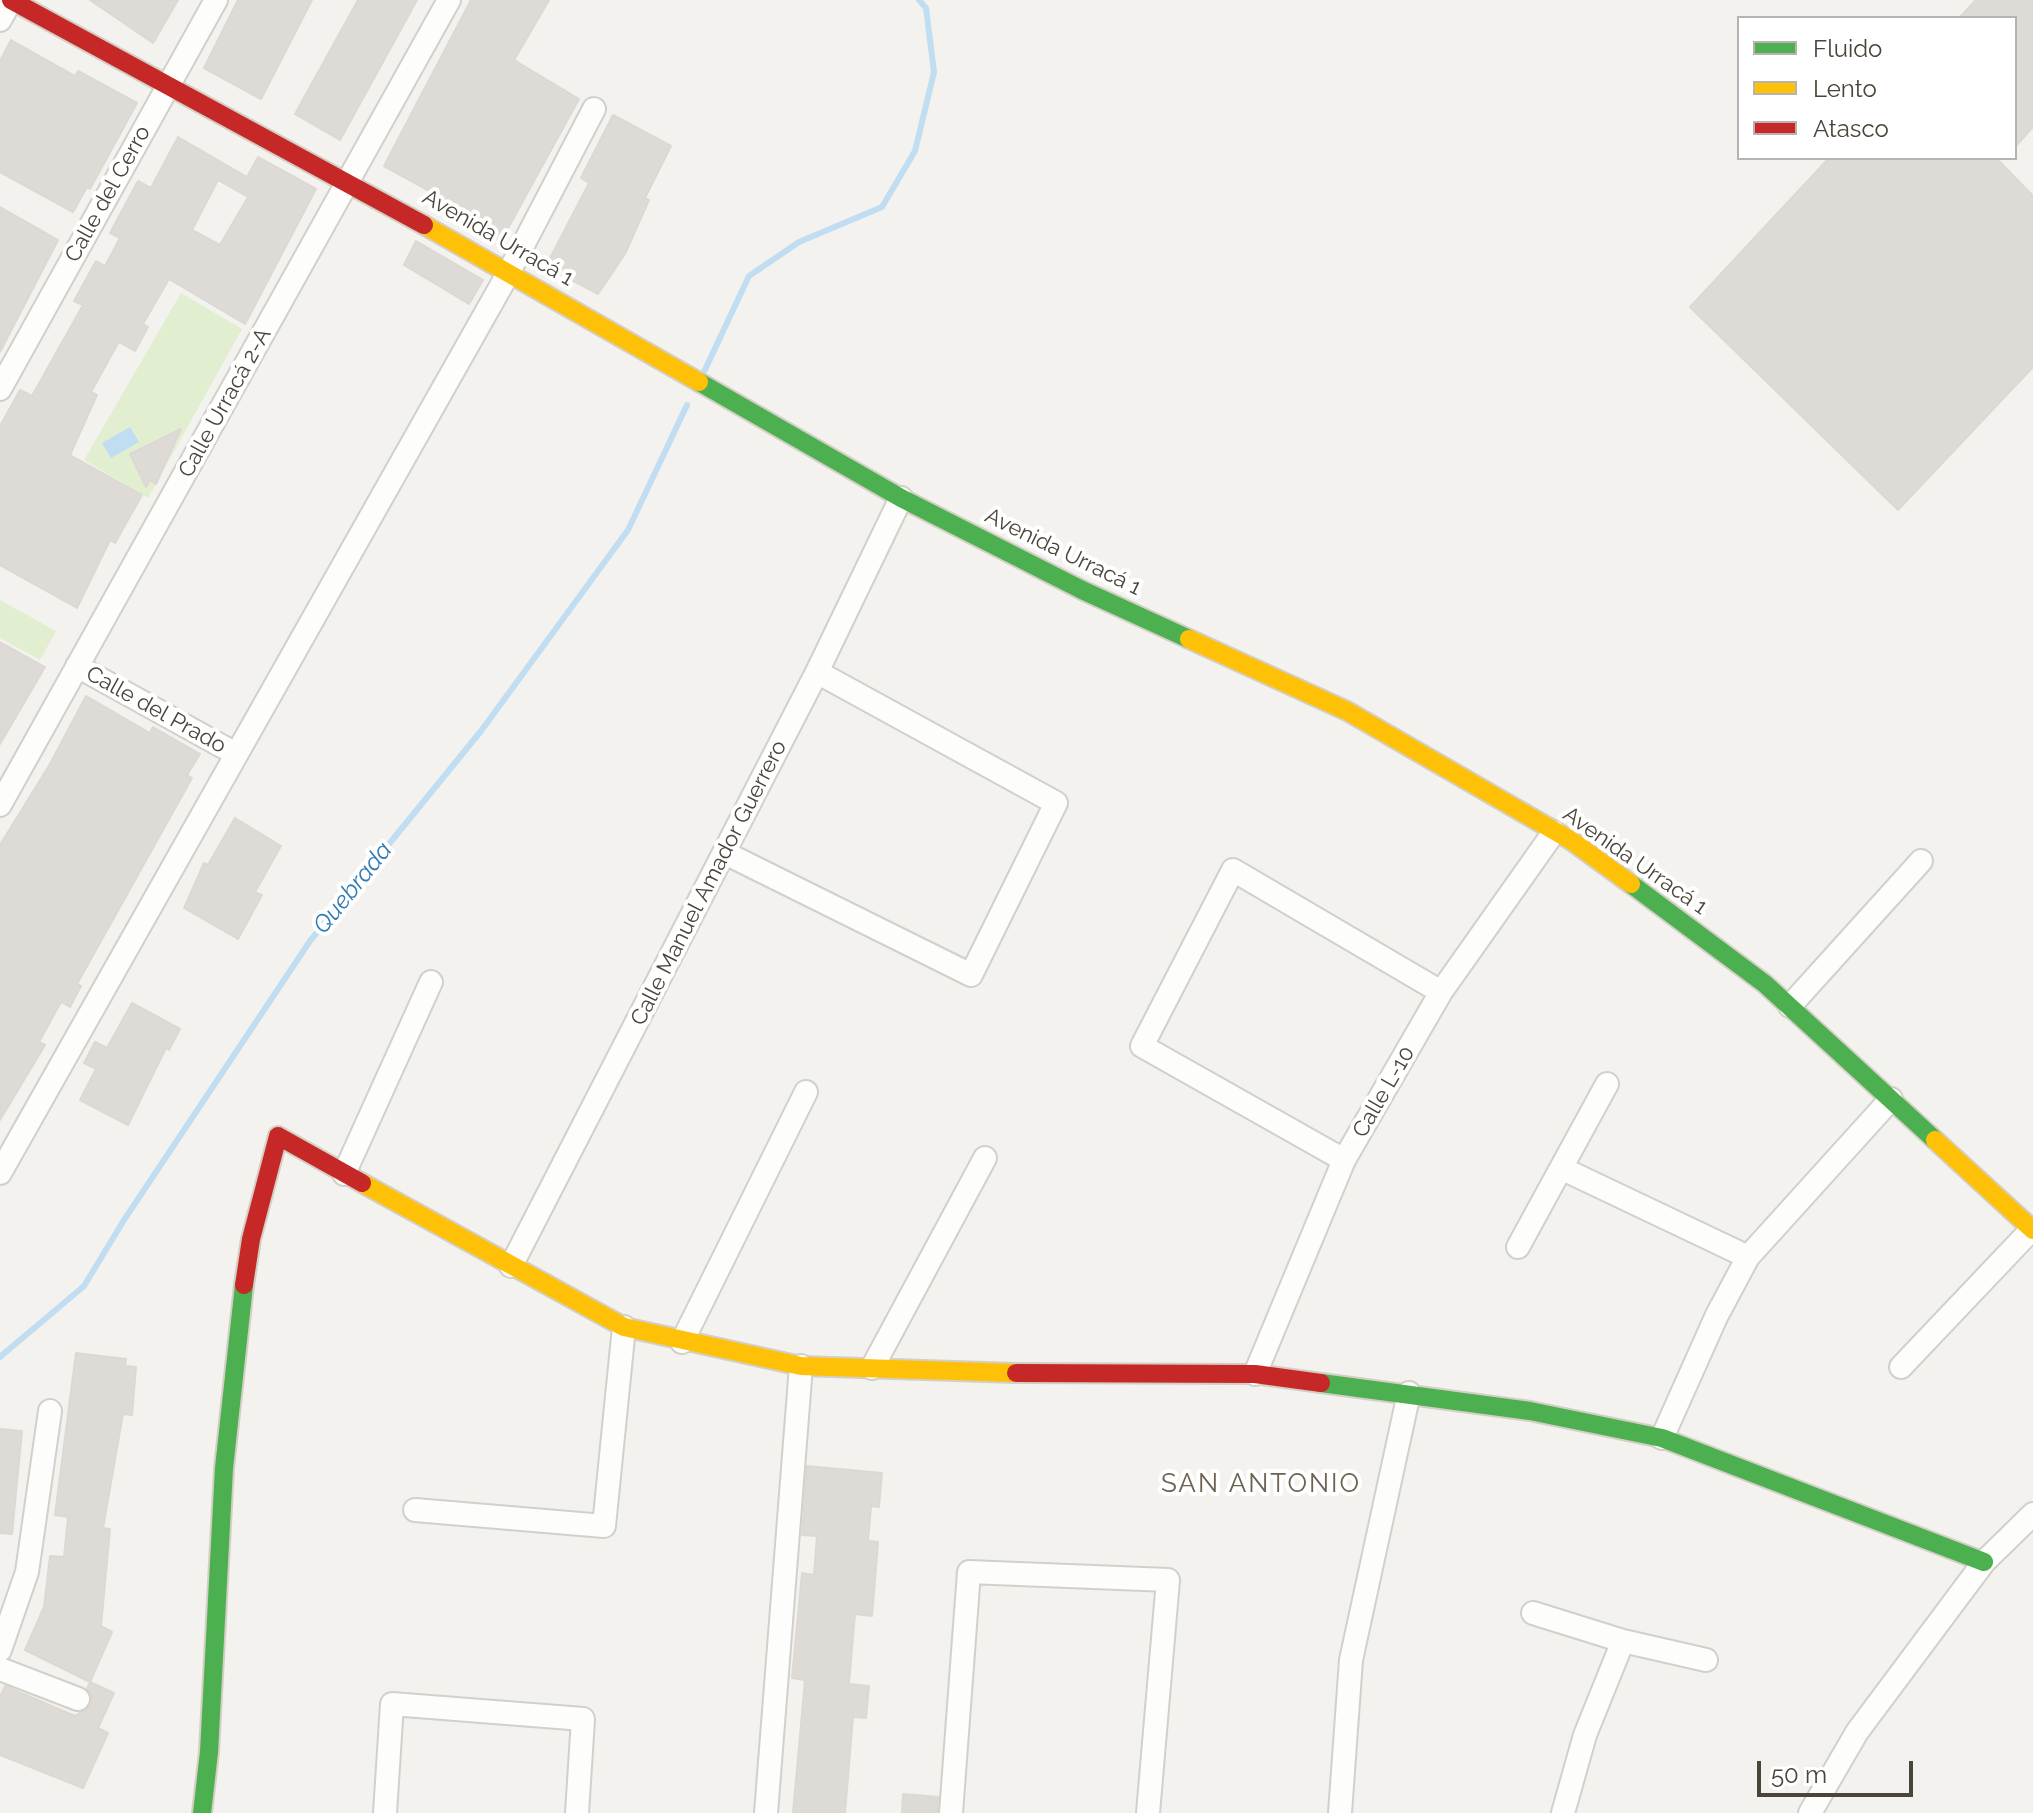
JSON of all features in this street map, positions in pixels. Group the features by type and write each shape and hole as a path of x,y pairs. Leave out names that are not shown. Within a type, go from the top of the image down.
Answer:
{"street":[{"name":"Avenida Urracá 1","path":"11,0 167,88 349,182 901,498 1082,590 1347,711 1554,832 1596,859 1765,984 2033,1230"},
{"path":"0,20 11,0"},
{"name":"Calle del Cerro","path":"0,389 216,0"},
{"name":"Calle Urracá 2-A","path":"0,805 449,0"},
{"path":"0,1173 509,272 594,109"},
{"name":"Calle Manuel Amador Guerrero","path":"511,1266 817,672 901,498"},
{"name":"Calle del Prado","path":"77,666 236,754"},
{"path":"725,853 971,975 1056,803 817,672"},
{"name":"Calle L-10","path":"1255,1374 1344,1160 1441,992 1554,832"},
{"path":"1790,1006 1921,861"},
{"path":"1344,1160 1142,1046 1233,870 1441,992"},
{"path":"344,1174 431,982"},
{"path":"1518,1247 1607,1084"},
{"path":"682,1342 806,1092"},
{"path":"1662,1438 1717,1315 1748,1257 1891,1099"},
{"path":"202,1813 209,1752 224,1468 251,1239 278,1136 624,1327 682,1342 801,1366 1094,1376 1255,1374 1530,1411 1662,1438 1773,1478 1984,1562"},
{"path":"872,1368 985,1158"},
{"path":"1563,1169 1748,1257"},
{"path":"1901,1367 2033,1230"},
{"path":"415,1510 604,1526 624,1327"},
{"path":"766,1813 801,1366"},
{"path":"1340,1813 1351,1660 1409,1393"},
{"path":"0,1650 27,1572 50,1411"},
{"path":"1810,1813 1857,1732 1984,1562 2033,1514"},
{"path":"951,1813 969,1572 1168,1580 1148,1813"},
{"path":"1533,1613 1623,1641 1706,1660"},
{"path":"1563,1813 1585,1735 1623,1641"},
{"path":"0,1669 78,1699"},
{"path":"385,1813 392,1704 583,1719 577,1813"}],"green space":[{"path":"181,293 242,329 148,498 84,460"},
{"path":"0,600 56,631 40,660 0,638"}],"water":[{"path":"130,427 139,442 111,458 102,443"}],"building":[{"path":"90,0 178,0 153,43"},
{"path":"238,0 312,0 261,99 204,68"},
{"path":"358,0 417,0 340,140 295,114"},
{"path":"471,0 549,0 514,60 579,99 501,241 438,205 442,198 384,166"},
{"path":"1976,0 2033,0 2033,127 2017,145 2017,16 1961,16"},
{"path":"11,40 75,76 78,71 137,103 90,189 87,187 73,212 0,172 0,61"},
{"path":"613,115 671,146 645,198 649,200 625,254 598,294 546,266 589,183 581,178"},
{"path":"178,137 247,177 258,157 316,189 245,324 169,279 143,324 148,327 135,351 119,342 117,345 91,392 97,395 70,455 142,495 115,543 110,540 77,608 0,565 0,426 20,390 32,396 83,305 74,301 96,261 105,266 120,238 110,233 138,181 151,188","holes":["218,180 248,197 220,245 192,230"]},
{"path":"1827,160 1998,160 2033,196 2033,367 1898,510 1690,307"},
{"path":"0,207 58,240 0,352"},
{"path":"416,241 483,280 469,304 404,265"},
{"path":"181,429 156,484 150,480 146,487 130,454"},
{"path":"0,642 45,667 0,744"},
{"path":"86,696 150,733 153,727 200,754 187,775 192,778 77,984 81,986 70,1007 61,1002 39,1042 45,1045 0,1120 0,845 50,764"},
{"path":"235,818 281,846 255,892 262,895 238,939 184,908 204,863 208,865"},
{"path":"132,1003 180,1029 169,1050 166,1048 128,1125 80,1100 96,1069 84,1063 95,1042 107,1048"},
{"path":"76,1353 126,1359 125,1366 136,1367 132,1415 123,1414 103,1528 110,1529 101,1626 112,1632 90,1682 25,1650 44,1607 50,1556 64,1557 68,1517 55,1515"},
{"path":"0,1429 22,1431 12,1534 0,1533"},
{"path":"807,1466 882,1473 879,1507 871,1506 868,1541 878,1542 872,1616 855,1614 849,1684 869,1686 866,1718 853,1717 845,1813 793,1813 805,1680 792,1678 802,1573 814,1575 817,1536 802,1535"},
{"path":"90,1682 114,1693 98,1728 108,1733 83,1788 0,1755 0,1697 5,1686 75,1716 91,1705 92,1696 87,1689"},
{"path":"903,1794 938,1797 937,1813 902,1813"}],"waterway":[{"name":"Quebrada","path":"703,374 749,276 799,242 882,207 915,151 934,72 926,8 919,0"},
{"name":"Quebrada","path":"0,1357 84,1286 124,1220 310,941 481,731 628,530 687,405"}],"traffic: fast":[{"path":"699,382 901,498 1082,590 1189,639"},
{"path":"1631,884 1765,984 1935,1140"},
{"path":"202,1813 209,1752 224,1468 244,1285"},
{"path":"1321,1383 1530,1411 1662,1438 1984,1562"}],"traffic: slow":[{"path":"424,225 699,382"},
{"path":"1189,639 1347,711 1572,841 1631,884"},
{"path":"1935,1140 2033,1230"},
{"path":"362,1183 624,1327 801,1366 1016,1373"}],"traffic: jam":[{"path":"11,0 424,225"},
{"path":"244,1285 251,1239 278,1136 362,1183"},
{"path":"1016,1373 1255,1374 1321,1383"}],"district":[{"name":"SAN ANTONIO","path":"1261,1484"}]}
